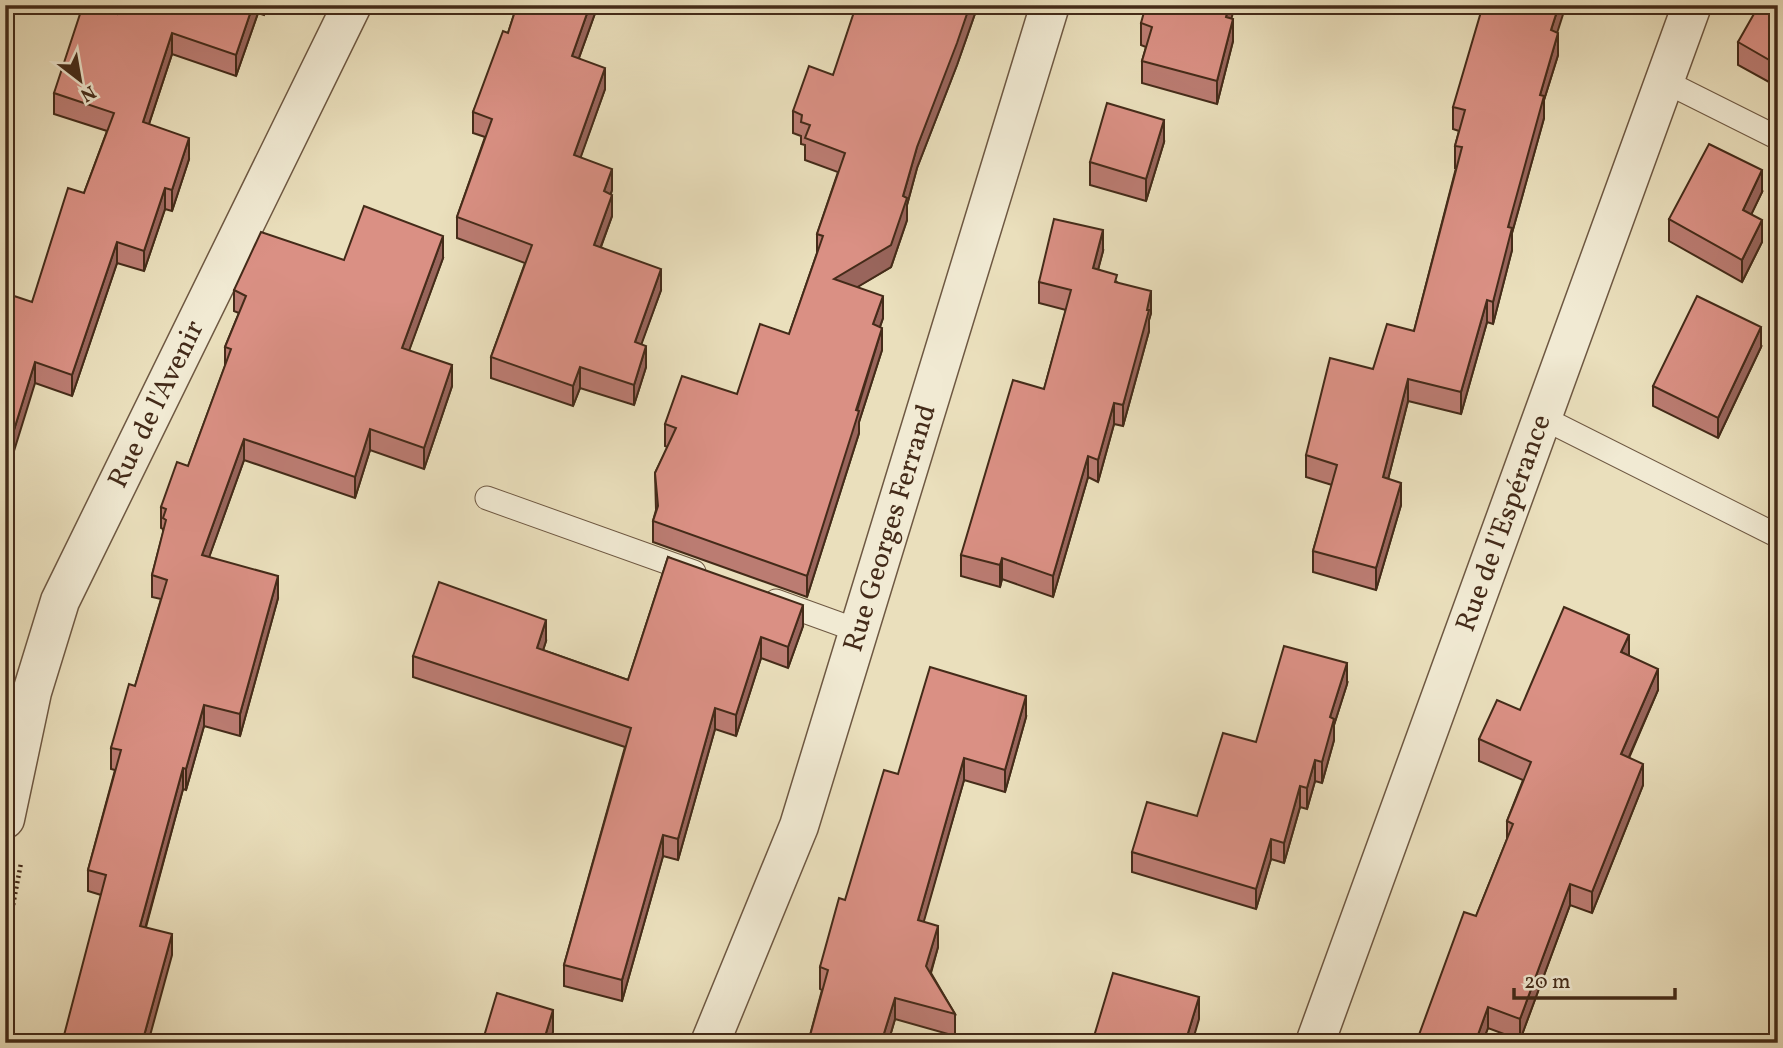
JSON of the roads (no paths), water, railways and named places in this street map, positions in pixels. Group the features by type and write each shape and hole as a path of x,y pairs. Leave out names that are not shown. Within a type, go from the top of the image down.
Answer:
{"street":[{"name":"Rue de l'Avenir","path":"5,818 32,692 60,601 352,5"},
{"name":"Rue Georges Ferrand","path":"710,1043 799,826 1049,5"},
{"name":"Rue de l'Espérance","path":"1315,1043 1692,5"}],"lane":[{"path":"1666,82 1778,138"},
{"path":"1543,418 1778,536"},
{"path":"487,498 710,578"},
{"path":"750,592 859,631"}]}
